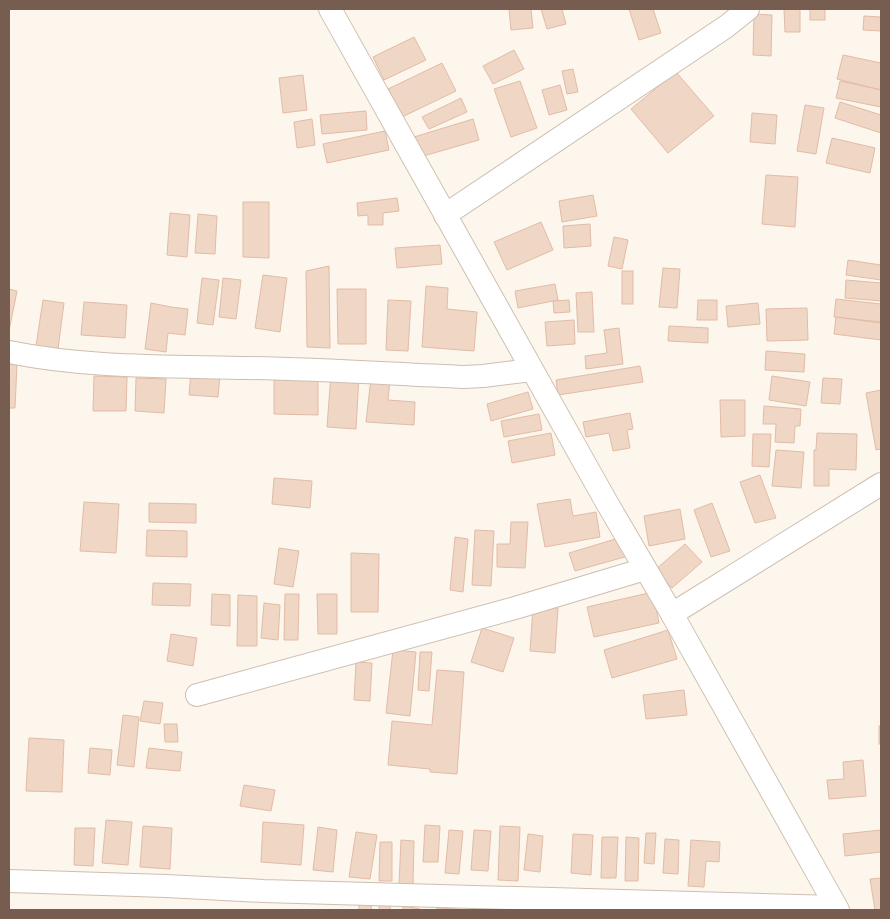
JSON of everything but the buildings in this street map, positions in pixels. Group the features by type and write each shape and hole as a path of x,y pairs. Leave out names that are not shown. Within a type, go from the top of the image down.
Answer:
{"street":[{"path":"9,880 166,886 262,901 837,908 330,9"},
{"path":"445,214 725,17 748,9"},
{"path":"9,352 60,361 101,365 308,369 464,376 490,376 532,370"},
{"path":"672,614 881,484"},
{"path":"197,695 515,608 646,569"}]}
